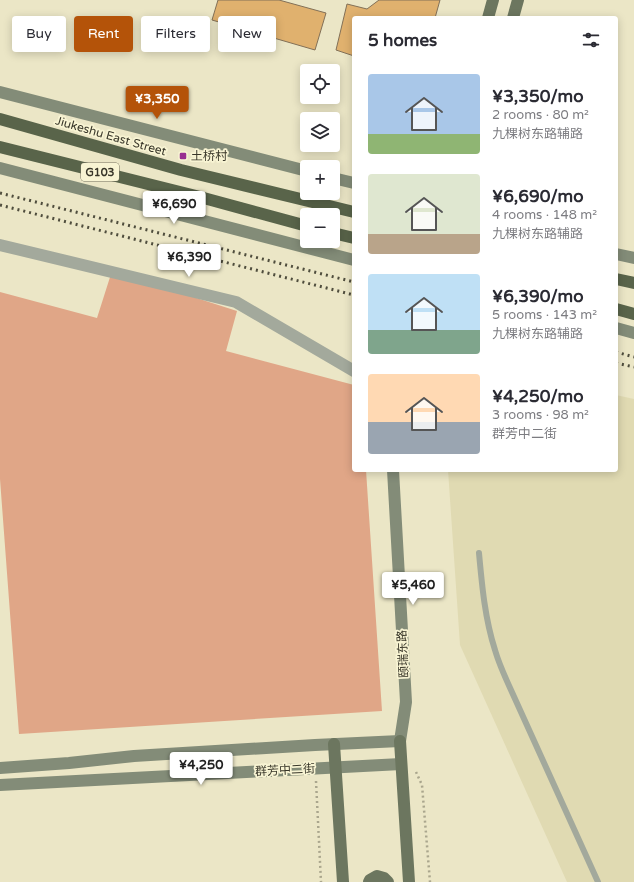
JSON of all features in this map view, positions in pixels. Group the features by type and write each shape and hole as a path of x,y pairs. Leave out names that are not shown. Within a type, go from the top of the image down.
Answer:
{"highway":[{"name":"Jiukeshu East Street","path":"1,118 181,170 352,212"},
{"name":"G103","path":"0,146 300,224"},
{"path":"340,235 352,238"},
{"path":"618,279 634,283"},
{"path":"618,310 634,314"}],"main road":[{"path":"489,16 493,0"},
{"path":"514,16 518,0"},
{"name":"颐瑞东路","path":"400,741 407,765 409,882"},
{"path":"334,744 343,882"},
{"path":"370,882 370,880 377,876 384,878 388,882"}],"street":[{"path":"0,92 300,169"},
{"path":"0,168 352,259"},
{"path":"340,180 352,183"},
{"path":"0,245 236,302 352,370"},
{"path":"618,254 634,258"},
{"path":"618,329 634,333"},
{"name":"颐瑞东路","path":"393,472 406,702 400,741"},
{"name":"群芳中二街","path":"0,768 69,764 134,756 400,741"},
{"name":"群芳中二街","path":"0,785 315,768 407,765"}],"lane":[{"path":"479,554 487,619 500,664 598,882"}],"path":[{"path":"407,765 422,785 430,882"},
{"path":"315,768 322,882"}],"shaded area":[{"path":"111,274 187,295 237,311 226,351 352,384 352,472 366,472 382,711 19,734 0,479 0,292 97,318"},
{"path":"618,395 634,399 634,882 567,882 460,645 448,472 618,472"}],"building":[{"path":"218,0 279,0 326,13 315,50 276,39 276,16 218,16 218,22 212,20"},
{"path":"379,0 440,0 436,16 352,16 352,55 336,50 347,4 367,9"}],"railway":[{"path":"0,193 352,281"},
{"path":"0,205 352,294"},
{"path":"618,353 634,357"},
{"path":"618,363 634,367"}],"place":[{"name":"土桥村","path":"183,156"}]}
